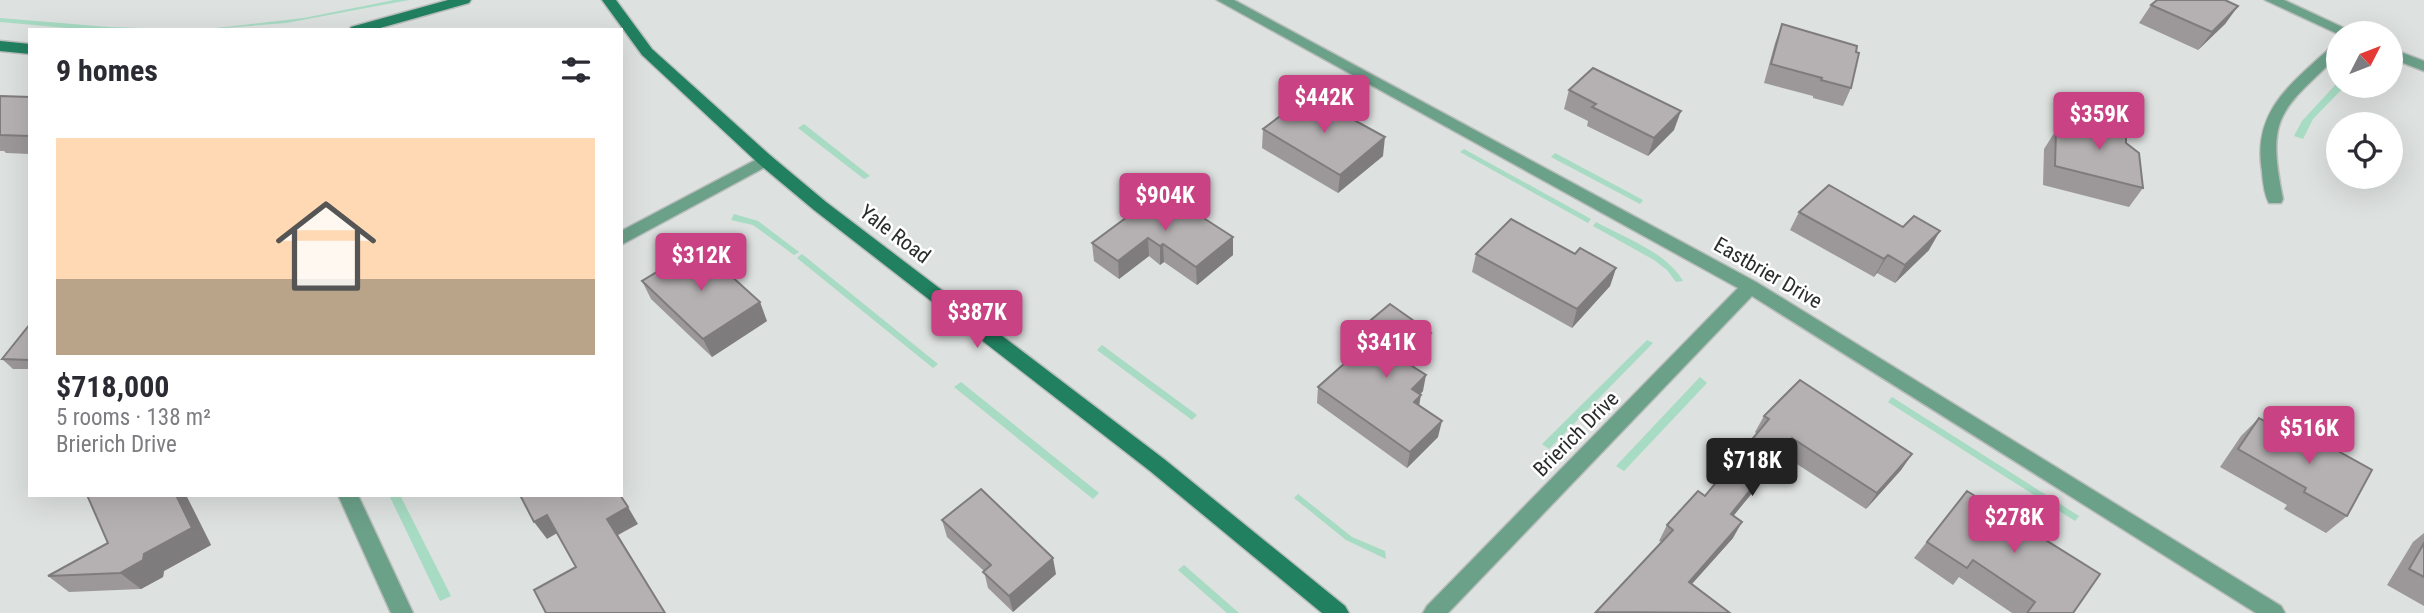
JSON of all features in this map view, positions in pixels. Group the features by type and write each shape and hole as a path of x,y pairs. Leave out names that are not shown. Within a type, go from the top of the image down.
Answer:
{"main road":[{"path":"363,28 464,0"},
{"name":"Yale Road","path":"610,0 647,52 765,160 820,206 1218,514 1338,613"},
{"path":"0,46 28,48"}],"street":[{"name":"Eastbrier Drive","path":"1224,0 1750,288 2274,613"},
{"path":"2272,0 2326,23"},
{"path":"2403,57 2424,66"},
{"path":"2275,200 2268,144 2272,122 2280,107 2326,60"},
{"path":"623,238 765,160"},
{"name":"Brierich Drive","path":"1434,613 1750,288"},
{"path":"349,497 402,613"}],"green space":[{"path":"394,0 409,0 286,23 216,28 304,18"},
{"path":"0,18 140,28 68,28 0,22"},
{"path":"2326,95 2326,98 2333,98 2313,119 2303,139 2294,136 2302,121"},
{"path":"804,124 870,176 864,179 798,128"},
{"path":"1464,149 1591,219 1588,223 1460,152"},
{"path":"1555,153 1643,200 1640,204 1551,157"},
{"path":"734,214 758,221 799,252 794,255 753,225 731,220"},
{"path":"1596,222 1656,254 1676,271 1683,281 1676,282 1667,270 1654,260 1593,226"},
{"path":"802,254 938,364 933,368 797,258"},
{"path":"1647,340 1653,343 1549,449 1542,444"},
{"path":"1102,345 1197,415 1192,420 1097,350"},
{"path":"1700,377 1707,383 1624,471 1616,466"},
{"path":"961,382 1099,493 1093,499 954,387"},
{"path":"1892,397 2079,516 2075,521 1888,402"},
{"path":"1298,494 1352,537 1385,551 1386,559 1346,540 1294,498"},
{"path":"390,497 401,497 451,596 440,601"},
{"path":"1184,565 1239,613 1227,613 1178,570"}],"building":[{"path":"2157,0 2225,0 2238,6 2212,32 2151,5"},
{"path":"1782,24 1857,46 1856,52 1859,53 1851,88 1771,64"},
{"path":"1593,68 1681,111 1654,138 1592,107 1596,104 1569,90"},
{"path":"0,96 28,97 28,136 0,135"},
{"path":"1305,97 1322,107 1325,104 1385,137 1340,175 1263,129"},
{"path":"2076,116 2126,128 2126,143 2139,153 2143,188 2055,166 2056,130 2076,135"},
{"path":"1829,185 1903,227 1914,216 1940,231 1905,265 1888,255 1884,259 1799,212"},
{"path":"1174,199 1233,237 1196,267 1163,244 1160,246 1148,238 1118,261 1092,243 1146,203 1157,211"},
{"path":"1511,219 1575,254 1580,248 1616,268 1577,309 1476,254"},
{"path":"693,250 713,268 718,264 760,302 703,339 642,281"},
{"path":"1390,304 1431,333 1401,359 1426,375 1412,389 1421,395 1414,402 1442,421 1410,452 1318,387 1372,339 1359,330"},
{"path":"28,326 28,360 2,359"},
{"path":"1800,380 1912,454 1877,493 1792,438 1731,514 1742,522 1689,582 1730,613 1596,612 1673,530 1667,525 1698,491 1705,496 1769,419 1764,416"},
{"path":"2259,418 2315,449 2320,441 2372,470 2347,516 2304,492 2306,488 2238,449"},
{"path":"981,489 1053,558 1009,596 983,572 991,565 942,520"},
{"path":"1967,491 1993,507 1997,502 2031,524 2028,529 2100,574 2073,613 2027,613 2035,602 1973,560 1967,568 1927,542"},
{"path":"88,497 177,497 192,528 144,554 143,560 120,573 48,576 108,543"},
{"path":"521,497 621,497 628,507 607,519 665,613 546,613 534,590 576,567 547,515 534,522"},
{"path":"2424,543 2424,577 2409,569"}]}
